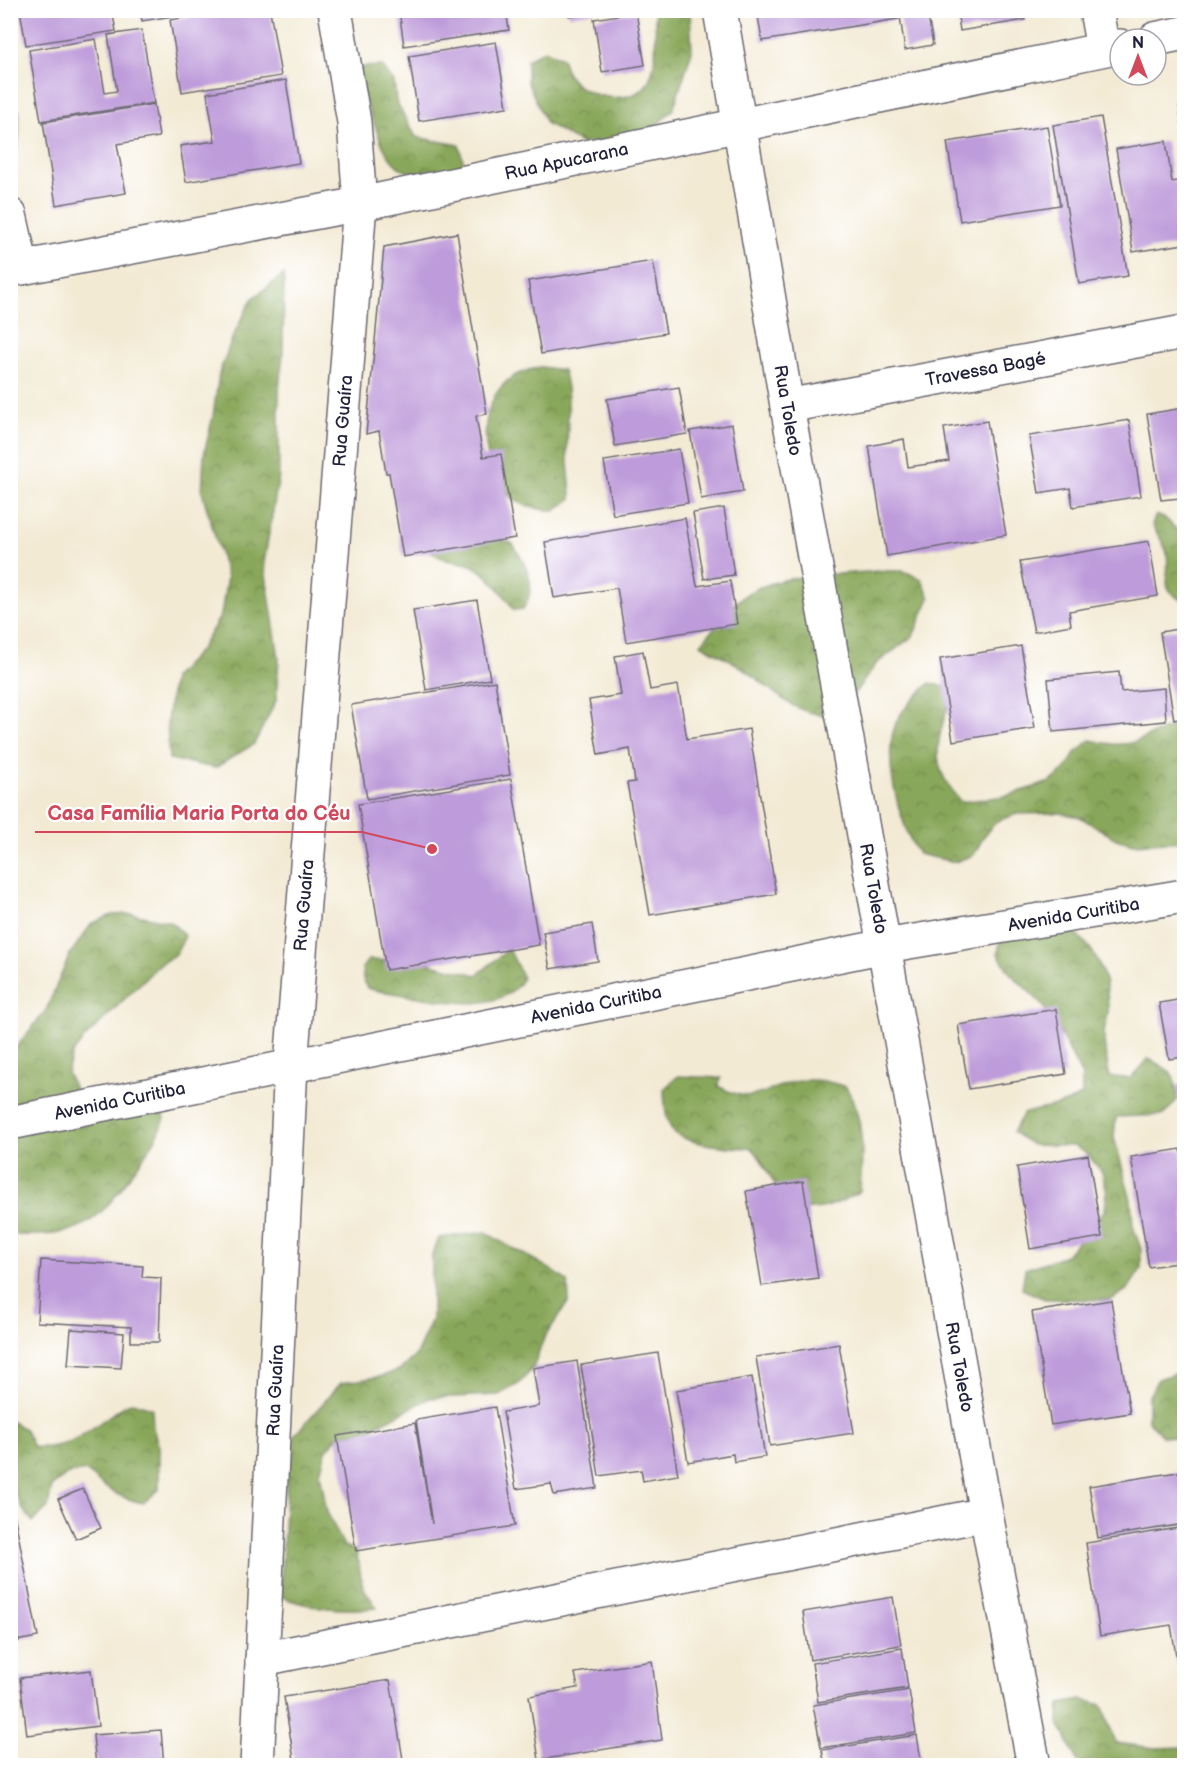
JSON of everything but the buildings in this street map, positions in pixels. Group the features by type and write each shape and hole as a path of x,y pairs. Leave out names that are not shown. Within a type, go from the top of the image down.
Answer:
{"street":[{"name":"Rua Guaíra","path":"257,1766 291,1065 360,204 354,122 335,10"},
{"name":"Rua Toledo","path":"720,10 787,406 986,1514 1034,1766"},
{"path":"1096,10 1108,40"},
{"path":"1168,36 1185,33"},
{"name":"Rua Apucarana","path":"16,269 360,204 1108,48"},
{"path":"10,215 16,269"},
{"name":"Travessa Bagé","path":"787,406 1185,332"},
{"name":"Avenida Curitiba","path":"10,1123 885,946 1185,896"},
{"path":"262,1659 986,1514"}],"green space":[{"path":"655,11 690,11 692,51 673,110 644,136 582,144 546,123 527,81 527,60 544,50 562,58 569,76 584,90 607,97 630,96 640,91 651,76 655,48"},
{"path":"382,66 394,82 396,101 416,137 459,145 464,164 435,173 414,173 399,167 388,155 354,78 362,67"},
{"path":"11,105 19,111 19,124 18,144 11,162"},
{"path":"284,274 283,353 279,391 279,476 264,562 279,658 276,701 254,744 215,768 169,759 167,721 173,678 200,650 221,615 227,577 202,492 204,454 213,416 219,374 233,336 252,299"},
{"path":"541,367 563,370 568,394 567,450 571,499 555,511 529,506 515,500 495,476 486,444 488,411 504,384 512,377"},
{"path":"1156,515 1166,519 1184,537 1184,602 1176,597 1168,586 1167,554 1152,524"},
{"path":"497,539 512,543 529,575 530,592 523,609 514,610 492,581 475,567 443,559 430,551"},
{"path":"904,571 922,579 930,598 913,636 876,664 838,716 822,715 798,708 778,696 740,666 701,644 738,601 751,591 767,584 804,577"},
{"path":"930,683 952,689 938,748 942,773 949,787 961,802 1006,796 1050,782 1066,769 1075,753 1090,740 1123,744 1140,740 1164,729 1184,726 1184,841 1133,844 1116,839 1080,817 1060,813 1017,814 997,821 984,836 974,855 955,862 918,854 898,806 891,767 891,748 893,731 899,717 909,703"},
{"path":"132,914 171,922 185,936 176,954 160,964 84,1039 72,1054 67,1073 78,1095 156,1098 165,1118 163,1125 124,1185 101,1212 88,1222 75,1229 59,1233 16,1235 11,1230 11,1054 46,1010 70,954 92,923 112,915"},
{"path":"1065,926 1085,942 1103,974 1108,998 1104,1040 1110,1077 1131,1078 1148,1059 1167,1069 1174,1078 1177,1091 1177,1100 1164,1115 1116,1117 1114,1137 1131,1200 1133,1226 1141,1249 1141,1269 1128,1289 1111,1300 1045,1299 1022,1289 1025,1269 1066,1255 1105,1210 1107,1191 1102,1172 1088,1155 1075,1146 1032,1145 1013,1132 1023,1114 1060,1105 1082,1095 1082,1076 1052,1018 1040,1002 1010,973 998,954 1001,935"},
{"path":"509,949 523,978 513,990 499,998 484,1002 448,1002 379,991 367,988 363,979 362,968 368,960 423,962 477,975"},
{"path":"678,1076 721,1078 718,1086 731,1092 751,1096 805,1080 823,1081 846,1087 860,1124 862,1164 860,1191 842,1201 821,1208 800,1208 791,1204 783,1196 752,1148 710,1145 679,1136 673,1131 668,1121 664,1089"},
{"path":"486,1232 568,1282 569,1301 544,1338 533,1368 519,1384 498,1395 430,1398 372,1428 338,1436 326,1451 320,1473 327,1512 344,1546 356,1551 363,1587 377,1608 328,1608 303,1604 280,1596 289,1441 341,1383 383,1376 401,1369 416,1355 432,1319 432,1255 439,1238"},
{"path":"1184,1339 1184,1439 1162,1436 1148,1421 1148,1398 1158,1379 1178,1373"},
{"path":"132,1402 152,1408 153,1428 159,1447 159,1490 143,1503 112,1492 86,1471 68,1474 52,1486 48,1507 33,1522 17,1498 13,1487 10,1462 11,1421 25,1429 33,1447 49,1447 74,1440"},
{"path":"1082,1700 1102,1705 1116,1743 1155,1748 1184,1747 1184,1765 1079,1765 1059,1723 1060,1704"}],"place":[{"name":"Casa Família Maria Porta do Céu","path":"432,849"}]}
